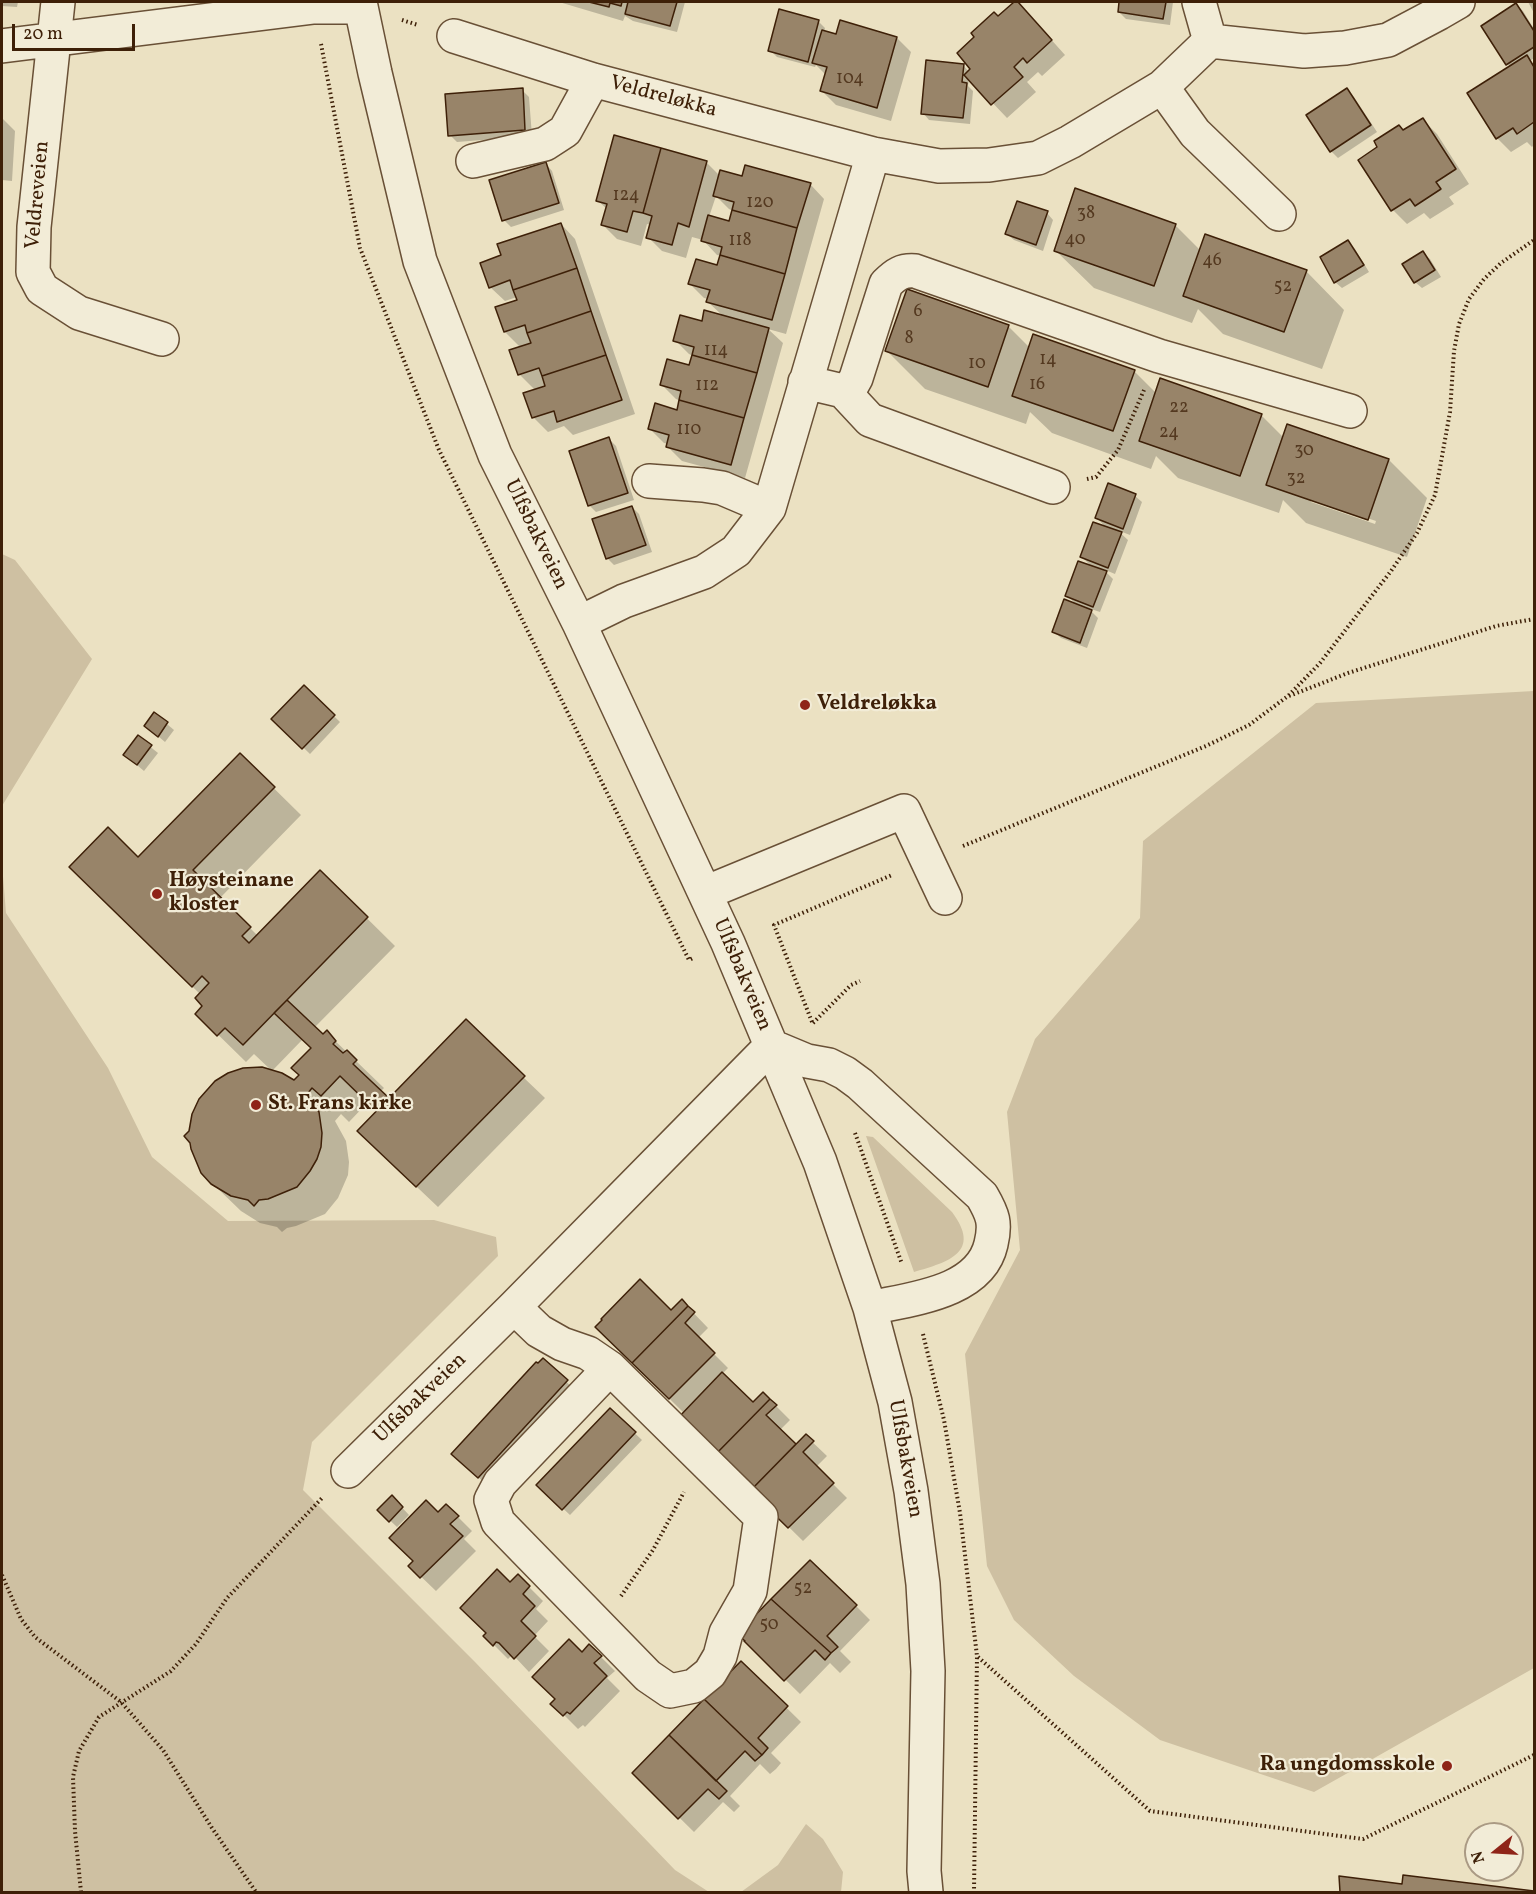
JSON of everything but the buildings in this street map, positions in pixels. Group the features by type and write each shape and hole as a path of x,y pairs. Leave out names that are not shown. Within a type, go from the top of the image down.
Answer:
{"street":[{"name":"Veldreveien","path":"58,2 34,227 33,272 42,289 79,313 162,339"},
{"path":"1199,2 1210,41 1304,51 1345,48 1388,40 1444,6"},
{"path":"2,46 314,7 361,4"},
{"name":"Ulfsbakveien","path":"361,4 420,261 495,455 579,623 705,893 820,1162 870,1308 895,1402 911,1491 923,1584 928,1671 924,1871 926,1893"},
{"name":"Veldreløkka","path":"454,36 593,80 873,154 939,166 989,165 1038,158 1070,142 1162,87 1210,41"},
{"path":"473,160 545,144 565,131 593,80"},
{"path":"1162,87 1195,133 1279,214"},
{"path":"579,623 624,601 704,572 736,551 769,508 873,154"},
{"path":"843,392 851,387 856,378 886,284 897,273 906,270 915,271 1159,356 1350,411"},
{"path":"805,382 843,392 870,420 1053,487"},
{"path":"649,481 722,489 769,508"},
{"path":"705,893 904,811 945,898"},
{"path":"771,1046 807,1061 829,1065 861,1084 982,1196 992,1213 994,1230 988,1256 976,1271 957,1284 936,1293 914,1300 870,1308"},
{"name":"Ulfsbakveien","path":"348,1471 514,1307 771,1046"},
{"path":"514,1307 539,1331 562,1344 588,1353 610,1368 761,1517 750,1591 726,1633 720,1656 710,1673 694,1686 670,1691 648,1676 498,1522 491,1500 500,1483 610,1368"}],"path":[{"path":"361,4 454,36"},
{"path":"829,1065 774,925 927,860 1206,747 1249,725 1288,696 1349,628 1416,534 1435,495 1441,469 1450,412 1454,351 1459,324 1469,299 1484,279 1501,263 1534,240"},
{"path":"1053,487 1096,477 1118,450 1159,356"},
{"path":"1288,696 1348,673 1486,630 1534,619"},
{"path":"812,1023 851,985 860,981"},
{"path":"854,1130 914,1300 944,1420 960,1513 978,1656 974,1893"},
{"path":"596,1623 632,1582 653,1550 677,1507 700,1457"},
{"path":"81,1893 73,1777 79,1751 99,1717 171,1671 196,1644 227,1598 348,1471"},
{"path":"2,1575 21,1619 35,1637 121,1702 163,1750 256,1893"},
{"path":"978,1656 1150,1811 1363,1839 1534,1755"}],"shaded area":[{"path":"2,554 15,560 92,659 2,806"},
{"path":"1534,691 1534,1668 1314,1792 1160,1740 1074,1676 1014,1620 987,1566 965,1354 1020,1250 1007,1112 1035,1039 1140,918 1143,841 1316,703"},
{"path":"2,864 6,913 108,1068 152,1157 228,1221 434,1220 496,1237 498,1256 312,1442 303,1490 475,1662 675,1870 709,1892 2,1892"},
{"path":"866,1136 873,1137 952,1212 964,1237 962,1246 949,1259 914,1272"},
{"path":"806,1824 823,1839 843,1872 841,1892 741,1892 778,1865"}],"place":[{"name":"Veldreløkka","path":"805,705"},
{"name":"Høysteinane kloster","path":"157,894"},
{"name":"St. Frans kirke","path":"256,1105"},
{"name":"Ra ungdomsskole","path":"1447,1766"}]}
